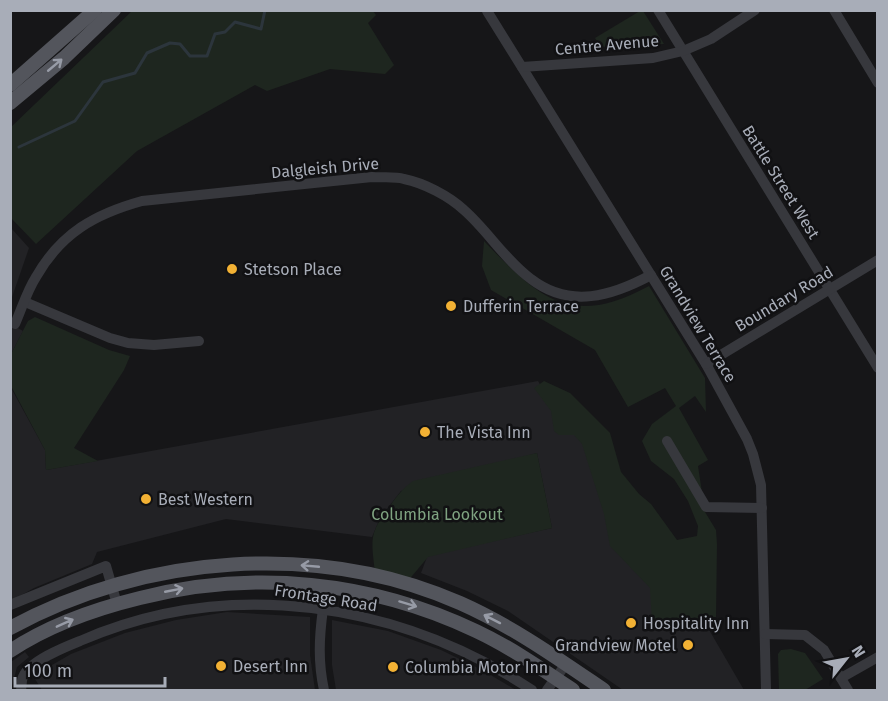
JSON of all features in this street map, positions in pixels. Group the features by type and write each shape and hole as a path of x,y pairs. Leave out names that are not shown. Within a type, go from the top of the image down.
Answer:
{"main road":[{"path":"10,85 95,10"},
{"path":"10,103 64,58 114,10"},
{"path":"10,628 60,603 112,586 172,571 235,564 290,564 387,579 458,602 514,630 604,690"},
{"path":"10,651 68,621 117,604 175,589 235,582 286,582 343,588 415,606 452,620 505,646 552,685 573,690"}],"street":[{"name":"Battle Street West","path":"658,10 878,369"},
{"name":"Centre Avenue","path":"522,67 653,58 683,51 711,39 755,10"},
{"path":"834,10 878,83"},
{"name":"Grandview Terrace","path":"487,11 706,364 753,454 761,485 766,690"},
{"name":"Dalgleish Drive","path":"15,324 36,277 72,232 99,215 116,208 142,201 372,177 403,178 435,190 463,209 529,278 543,287 571,296 594,297 626,289 651,275"},
{"name":"Boundary Road","path":"706,364 878,260"},
{"path":"25,302 110,338 128,343 154,345 199,341"},
{"path":"667,441 706,507 762,508"},
{"path":"10,605 106,566 117,604"},
{"name":"Frontage Road","path":"21,690 22,678 28,669 86,638 135,620 203,608 242,604 293,605 368,618 430,637 491,666 532,690"},
{"path":"323,609 319,633 319,666 324,690"},
{"path":"765,634 805,634 824,650 848,690"},
{"path":"841,678 878,657"},
{"path":"552,685 566,664"}],"shaded area":[{"path":"11,228 29,248 11,300"},
{"path":"11,324 23,331 11,354"},
{"path":"538,381 567,429 586,418 744,690 623,690 508,611 467,591 421,573 427,557 552,528 537,453 401,491 380,518 372,537 226,519 97,552 92,564 34,588 11,601 10,386 45,450 46,470"},
{"path":"227,612 310,617 310,655 315,690 42,690 33,676 71,654 125,633 176,620"},
{"path":"332,620 388,631 441,650 516,690 336,690 332,665"},
{"path":"25,652 29,657 17,667 11,690 11,662"}],"green space":[{"path":"132,11 373,11 376,15 368,23 394,65 385,74 330,69 267,91 255,85 137,151 36,244 11,218 11,127"},
{"path":"643,11 664,44 601,47 595,38"},
{"path":"484,241 522,278 540,292 558,301 577,306 598,305 621,299 649,286 705,378 706,412 695,396 679,408 708,460 698,466 705,512 716,530 716,617 652,622 650,588 610,546 604,514 582,444 574,435 559,435 554,431 551,411 534,388 544,381 570,393 610,433 621,472 639,494 651,504 677,540 697,536 698,526 688,501 674,479 651,461 642,441 652,424 676,406 665,388 628,407 595,350 491,290 482,266"},
{"path":"35,317 109,350 130,356 124,370 74,448 98,461 46,470 45,450 11,386 11,354 28,321"},
{"name":"Columbia Lookout","path":"537,453 552,528 428,557 407,582 375,572 372,544 375,530 395,499 413,481"},
{"path":"791,649 805,653 823,679 805,690 779,690 778,654 781,650"}],"waterway":[{"path":"19,147 75,121 103,82 135,73 147,53 170,43 180,44 190,56 207,56 215,34 225,32 235,22 261,29 265,10"}],"place":[{"name":"Stetson Place","path":"232,269"},
{"name":"Dufferin Terrace","path":"451,306"},
{"name":"The Vista Inn","path":"425,432"},
{"name":"Best Western","path":"146,499"},
{"name":"Hospitality Inn","path":"631,623"},
{"name":"Grandview Motel","path":"688,645"},
{"name":"Desert Inn","path":"221,666"},
{"name":"Columbia Motor Inn","path":"393,667"}]}
